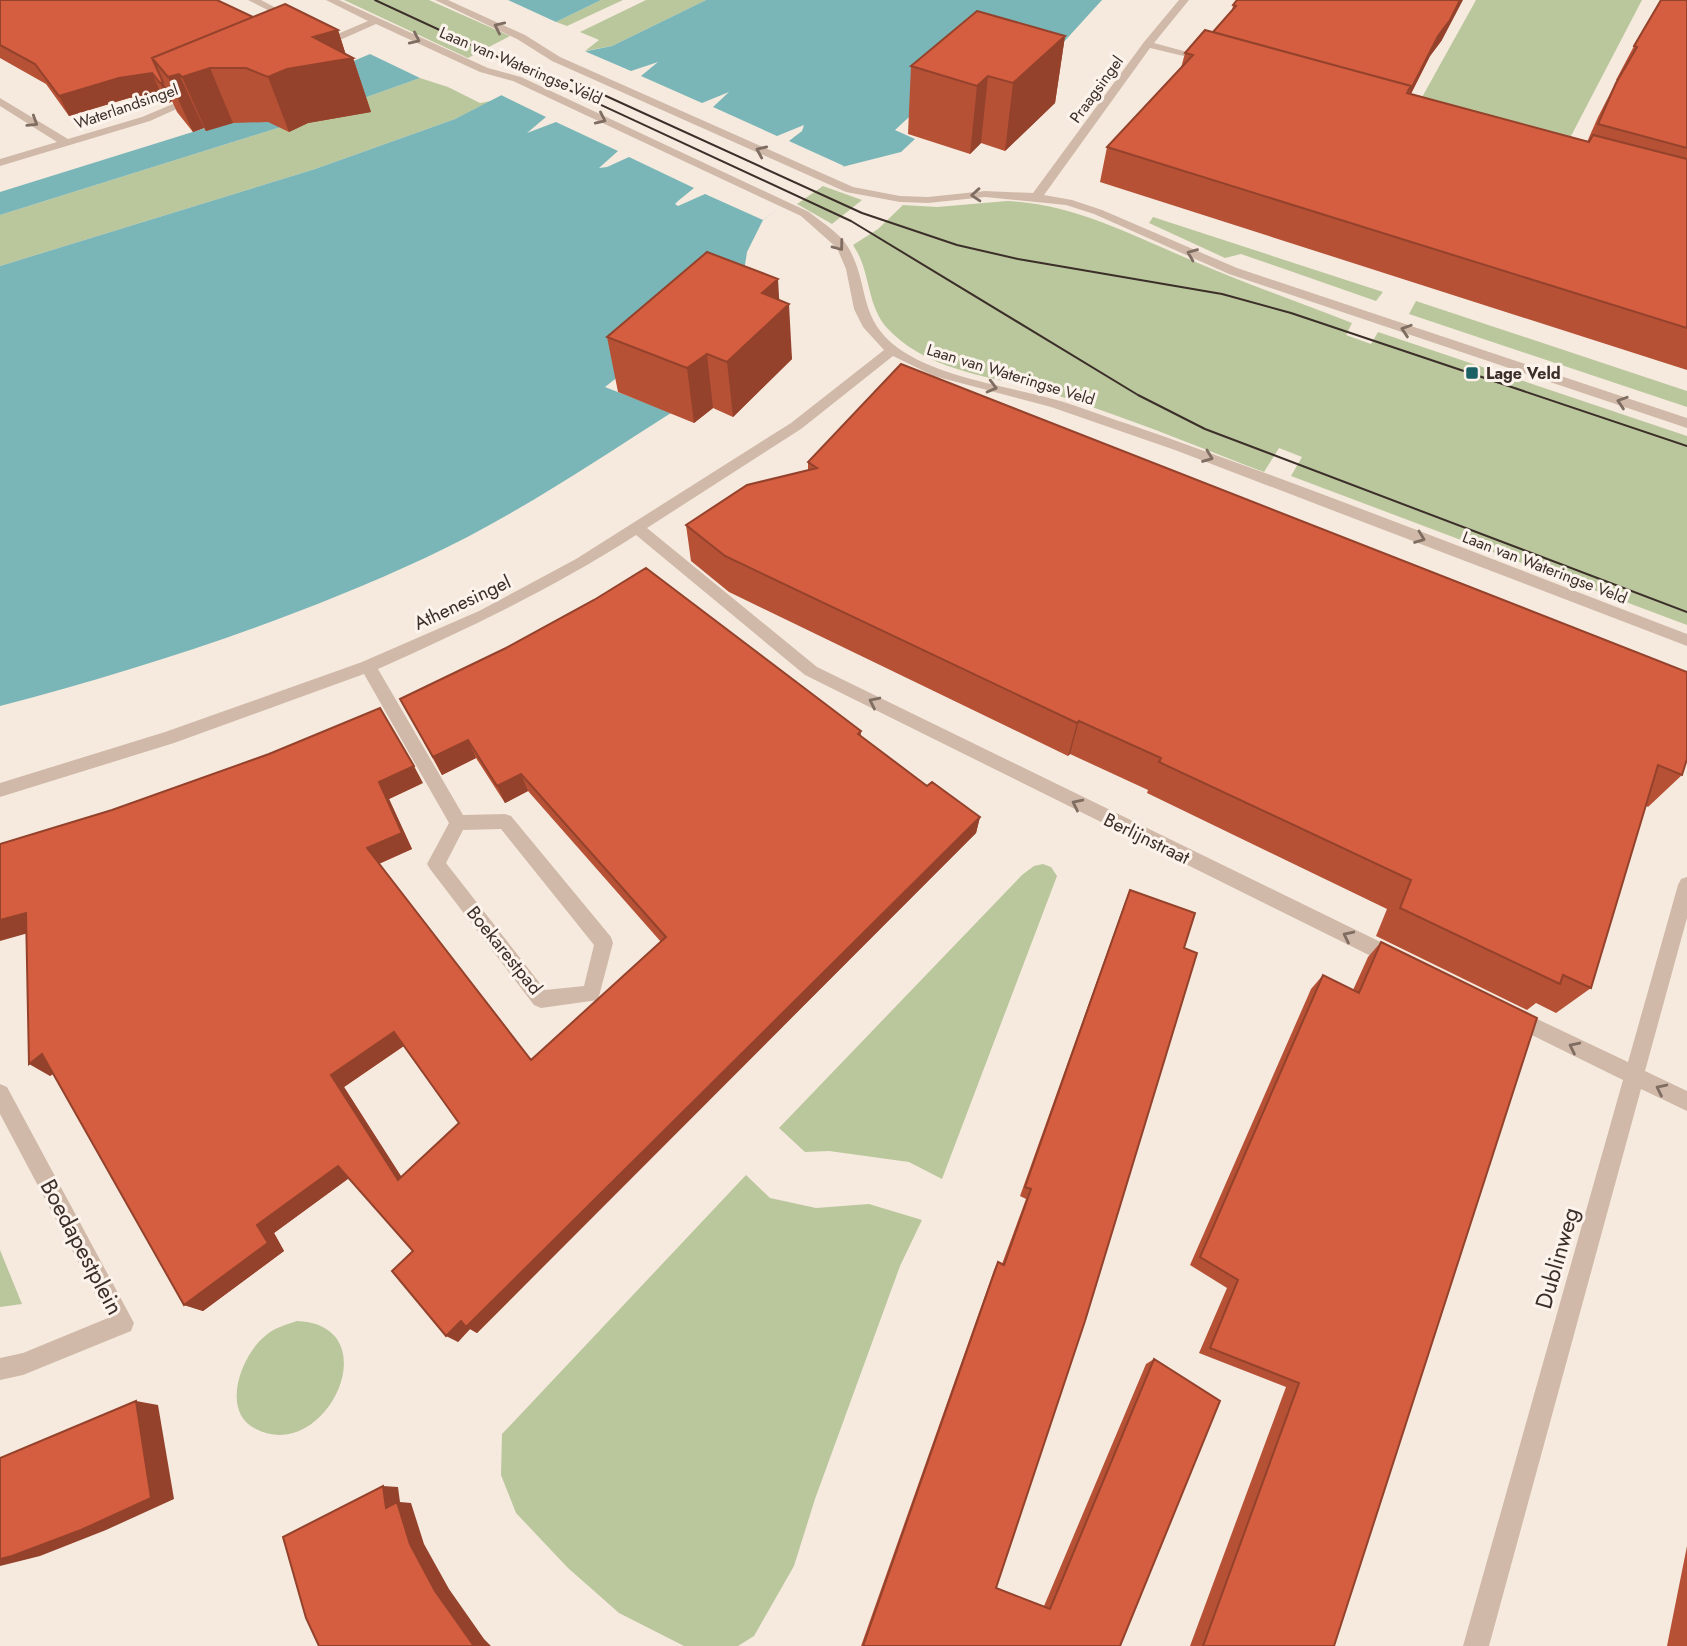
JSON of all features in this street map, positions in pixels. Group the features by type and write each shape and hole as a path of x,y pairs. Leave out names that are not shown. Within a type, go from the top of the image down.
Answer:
{"street":[{"path":"253,0 299,23"},
{"name":"Laan van Wateringse Veld","path":"331,0 484,70 517,79 805,214 842,246 852,269 860,309 877,336 892,350 939,373 1056,404 1180,447 1687,640"},
{"name":"Laan van Wateringse Veld","path":"440,0 525,39 556,59 850,190 901,199 928,200 985,194 1068,202 1098,212 1233,271 1687,423"},
{"name":"Praagsingel","path":"1036,197 1148,44 1184,0"},
{"path":"308,50 375,21"},
{"path":"322,34 334,39"},
{"path":"1148,44 1222,65"},
{"name":"Waterlandsingel","path":"0,163 146,119 206,94"},
{"path":"0,101 66,143"},
{"name":"Athenesingel","path":"0,790 168,738 368,666 484,615 582,563 796,426 892,350"},
{"name":"Berlijnstraat","path":"638,528 811,671 1412,967"},
{"path":"368,666 458,823"},
{"name":"Boekarestpad","path":"505,821 604,943 591,994 541,999 436,864 458,823 505,821"},
{"name":"Dublinweg","path":"1476,1646 1687,885"},
{"path":"1499,1010 1687,1101"},
{"name":"Boedapestplein","path":"0,1094 123,1323 23,1364 0,1369"}],"green space":[{"path":"344,0 429,0 510,36 468,58"},
{"path":"601,0 623,0 567,26 556,22"},
{"path":"646,0 706,0 612,46 585,51 599,40 580,32"},
{"path":"1476,0 1642,0 1559,159 1411,117"},
{"path":"420,78 448,87 480,103 491,101 455,119 315,169 0,266 0,215 297,122"},
{"path":"823,186 862,200 832,224 797,204"},
{"path":"1007,201 1057,208 1105,223 1236,279 1352,323 1346,335 1371,344 1378,332 1687,436 1687,625 1291,476 1302,457 1279,448 1264,472 1061,397 937,362 902,342 880,319 859,255 853,245 878,229 903,205 937,207"},
{"path":"1153,217 1383,292 1376,301 1241,254 1225,258 1149,223"},
{"path":"1416,301 1687,391 1687,407 1409,314"},
{"path":"1043,864 1051,867 1057,876 942,1179 909,1162 829,1151 805,1152 779,1128 1022,875 1034,866"},
{"path":"746,1175 770,1198 816,1208 869,1204 922,1220 900,1266 815,1499 794,1566 754,1636 738,1646 684,1646 619,1613 568,1568 516,1513 501,1475 502,1434"},
{"path":"0,1250 22,1304 0,1307"},
{"path":"297,1321 325,1328 340,1345 344,1366 338,1390 325,1412 305,1428 282,1435 256,1429 245,1421 239,1410 237,1397 242,1370 248,1357 264,1337 275,1329"}],"water":[{"path":"508,0 601,0 556,22"},
{"path":"706,0 1102,0 1021,89 958,72 895,130 915,139 901,152 838,168 763,220 747,252 743,278 605,387 671,413 611,452 488,526 374,581 216,641 108,676 0,706 0,266 315,169 455,119 587,51 612,46"},
{"path":"370,54 420,78 297,122 0,215 0,192 331,89 323,74"}],"pier":[{"path":"582,50 631,71 658,62 641,76 702,103 729,92 713,107 777,136 804,125 802,131 789,141 844,166 763,220 705,194 678,206 675,204 694,188 629,157 599,168 618,151 556,122 527,133 546,117 499,94"}],"building":[{"path":"0,0 217,0 253,17 152,58 163,82 160,83 152,73 119,78 59,96 35,64 0,45"},
{"path":"1237,0 1460,0 1411,89 1409,89 1411,86 1213,32 1236,6 1233,5"},
{"path":"1661,0 1687,0 1687,148 1598,124 1616,83 1637,47 1634,46"},
{"path":"285,4 338,30 313,37 353,58 287,69 268,77 246,68 210,68 182,77 179,74 168,77 152,58"},
{"path":"977,11 1065,36 1013,83 988,76 977,86 911,66"},
{"path":"1205,30 1411,86 1407,93 1589,142 1593,135 1687,159 1687,328 1107,147 1193,55 1185,53"},
{"path":"707,252 778,279 762,293 789,304 727,362 707,354 687,368 607,337"},
{"path":"901,364 1687,672 1687,759 1682,775 1658,765 1591,988 1563,975 1560,984 1400,908 1411,880 1159,762 1161,758 1079,721 1077,723 725,556 686,525 747,485 817,468 808,462"},
{"path":"646,568 861,731 858,734 927,786 932,782 980,817 466,1327 461,1321 446,1336 392,1271 413,1251 338,1166 257,1225 268,1243 184,1305 42,1054 29,1064 26,913 0,920 0,844 112,810 269,754 380,708 414,766 379,782 402,833 367,848 531,1060 666,937 521,774 497,786 468,740 433,757 400,699 506,648","holes":["394,1032 459,1123 398,1180 331,1075"]},
{"path":"1130,890 1195,913 1184,948 1197,953 1085,1321 996,1588 1050,1609 1154,1359 1220,1401 1120,1646 863,1646 998,1262 1004,1265 1031,1189 1025,1187"},
{"path":"1381,942 1537,1018 1334,1646 1203,1646 1299,1383 1210,1348 1238,1280 1200,1257 1323,975 1359,993"},
{"path":"136,1401 151,1498 81,1530 0,1559 0,1458"},
{"path":"383,1486 386,1508 397,1502 410,1544 435,1591 474,1646 319,1646 306,1618 283,1537"}],"tram line":[{"path":"375,0 851,221 1138,395 1205,429 1687,612"},
{"path":"571,80 862,213 957,245 1018,259 1222,294 1291,313 1687,446"}],"place":[{"name":"Lage Veld","path":"1472,373"}]}
